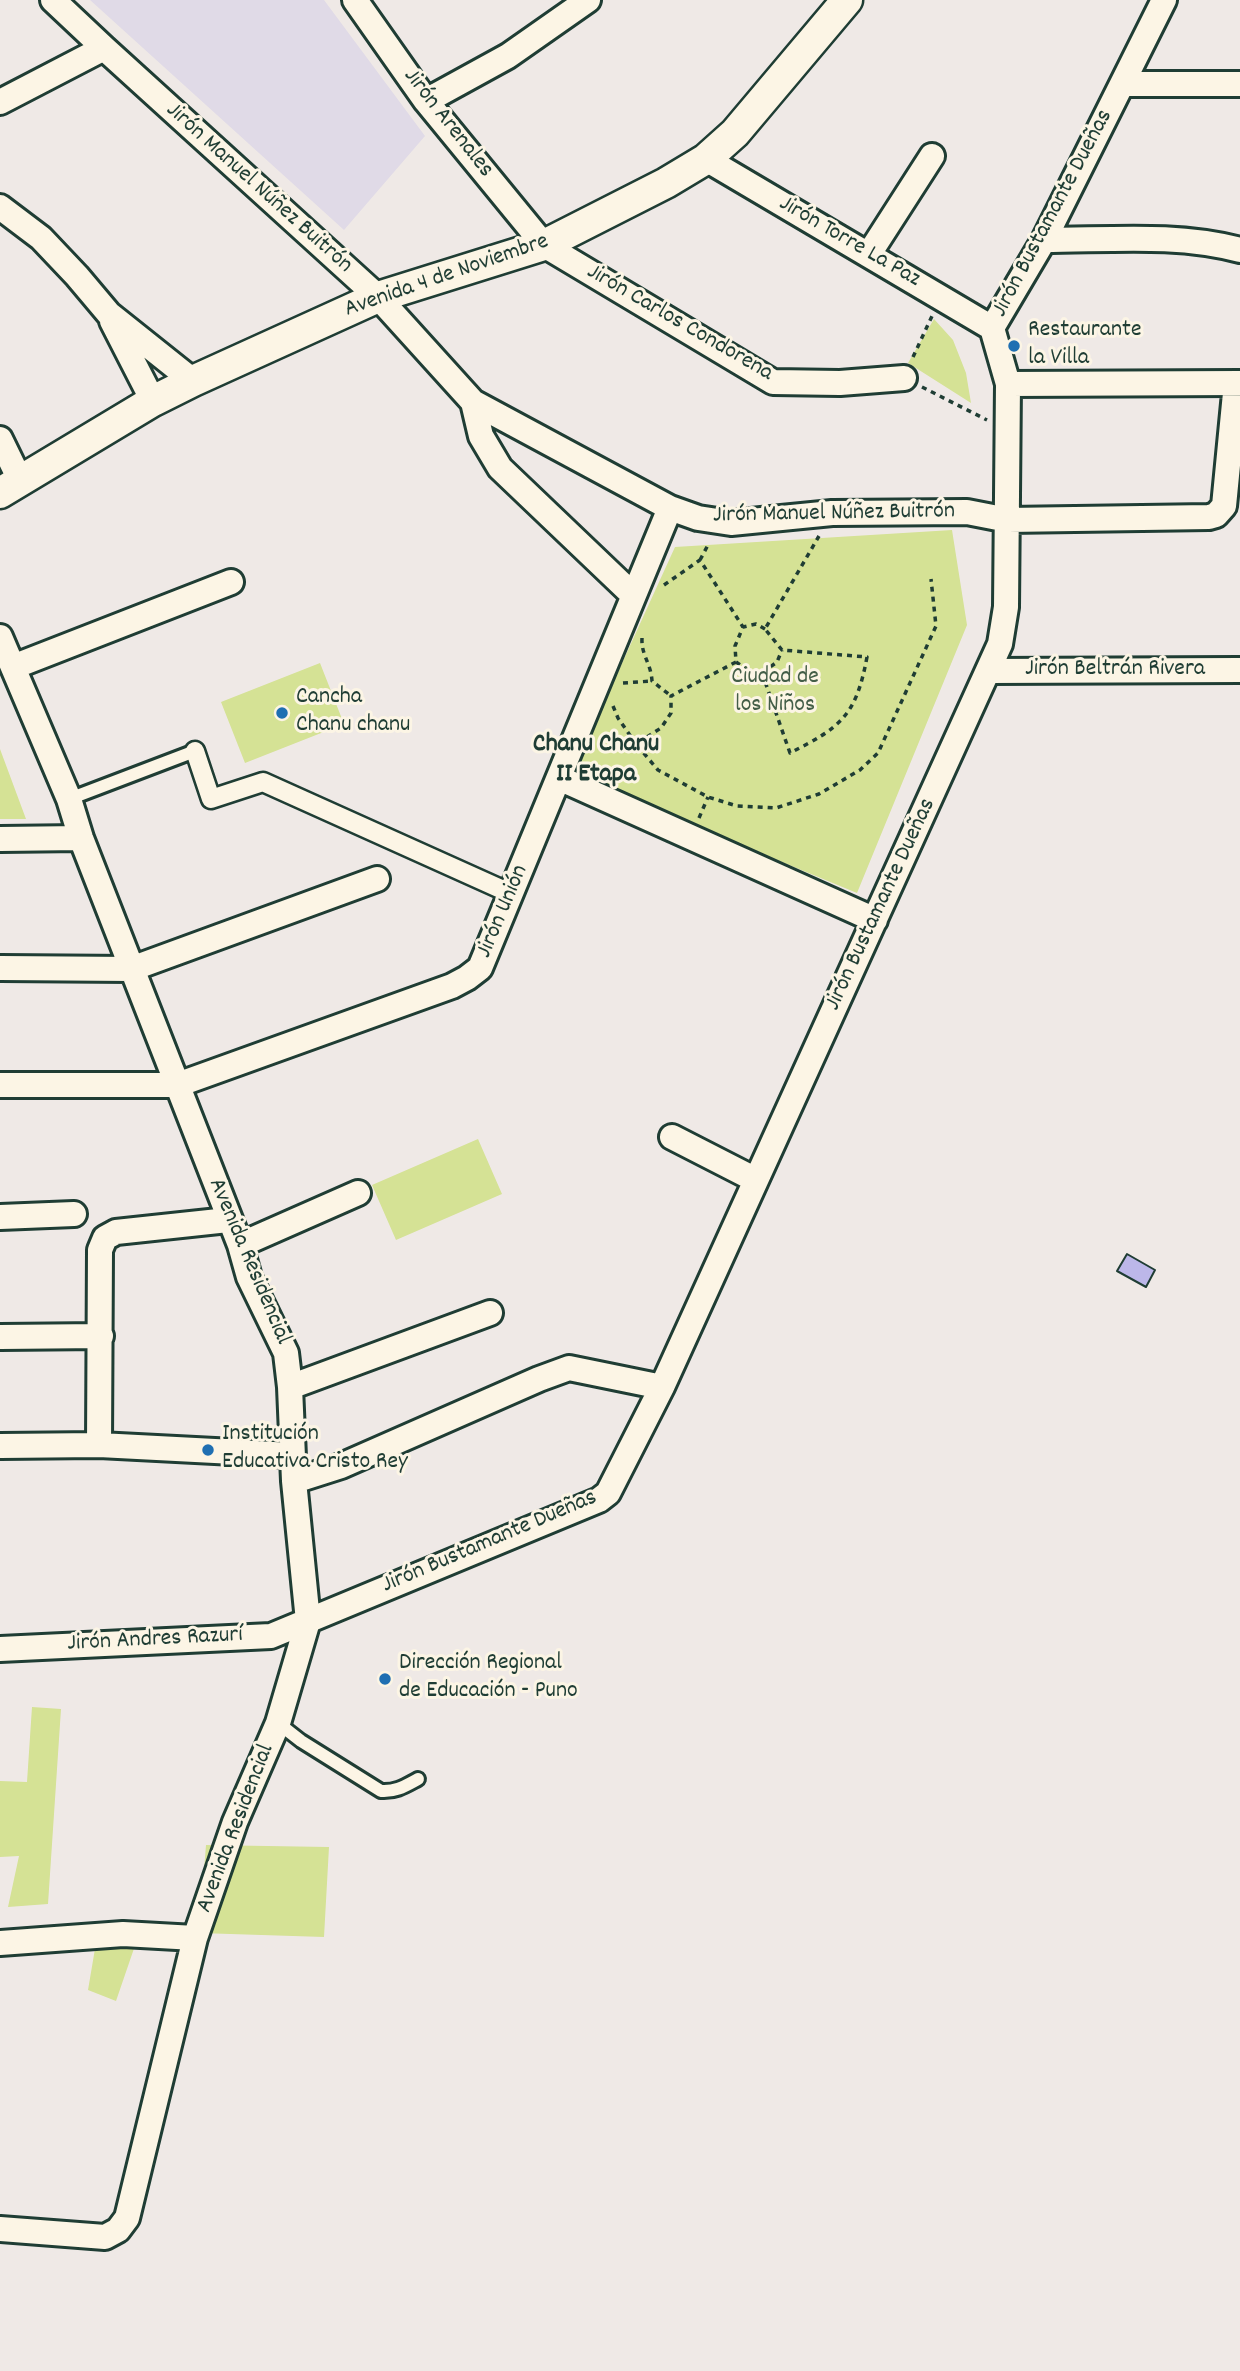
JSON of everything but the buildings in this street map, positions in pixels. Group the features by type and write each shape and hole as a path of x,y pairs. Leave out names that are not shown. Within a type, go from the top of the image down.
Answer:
{"street":[{"name":"Jirón Manuel Núñez Buitrón","path":"53,0 378,297 473,402 670,508 698,518 731,523 832,513 967,512 1008,520 1209,517 1216,515 1224,506 1238,383"},
{"name":"Jirón Arenales","path":"355,0 426,101 544,245"},
{"path":"426,101 509,56 588,0"},
{"name":"Avenida 4 de Noviembre","path":"10,486 153,401 193,381 378,297 544,245 666,183 706,159 735,133 847,0"},
{"name":"Jirón Bustamante Dueñas","path":"308,1621 599,1500 608,1493 662,1387 1000,644 1006,607 1008,384 992,328 1044,240 1164,0"},
{"path":"0,103 104,48"},
{"path":"1124,84 1240,84"},
{"path":"869,254 932,156"},
{"name":"Jirón Torre La Paz","path":"706,159 992,328"},
{"path":"0,207 41,237 109,314 193,381"},
{"path":"1044,240 1181,239 1240,250"},
{"name":"Jirón Carlos Condorena","path":"544,245 773,382 840,383 904,378"},
{"path":"109,314 153,401"},
{"path":"1008,384 1238,383"},
{"path":"473,402 481,436 500,468 632,594"},
{"path":"0,439 10,486"},
{"name":"Jirón Unión","path":"0,1085 177,1084 467,978 480,968 632,594 670,508"},
{"path":"13,667 231,582"},
{"name":"Avenida Residencial","path":"0,637 69,799 81,838 240,1245 250,1277 286,1353 290,1387 293,1481 308,1621 278,1723 235,1822 195,1938 127,2218 118,2230 105,2236 0,2229"},
{"name":"Jirón Beltrán Rivera","path":"989,671 1240,670"},
{"path":"195,751 211,799 263,782 512,894"},
{"path":"559,778 875,920"},
{"path":"0,839 81,838"},
{"path":"0,968 131,969 377,879"},
{"path":"671,1137 756,1180"},
{"path":"240,1245 358,1192"},
{"path":"0,1217 74,1214"},
{"path":"99,1445 100,1250 106,1238 116,1232 228,1220"},
{"path":"290,1387 490,1313"},
{"path":"0,1337 101,1336"},
{"path":"293,1481 341,1466 538,1379 569,1368 662,1387"},
{"path":"0,1446 99,1445 292,1455"},
{"name":"Jirón Andres Razurí","path":"0,1648 271,1636 308,1621"},
{"path":"0,1943 123,1934 195,1938"}],"lane":[{"path":"69,799 195,751"},
{"path":"278,1723 301,1741 381,1791 391,1792 418,1779"}],"path":[{"path":"941,296 904,378 1007,430"},
{"path":"765,629 832,513"},
{"path":"657,590 700,560 708,545"},
{"path":"700,560 743,627"},
{"path":"609,697 618,718 657,770 708,797 737,806 776,808 819,794 860,770 878,753 936,626 931,579"},
{"path":"743,627 756,624 765,629 782,650 867,657 862,682 849,712 826,735 790,753 762,673"},
{"path":"736,662 735,646 743,627"},
{"path":"642,630 642,650 651,665 652,681"},
{"path":"736,662 751,672 762,673 777,663 782,650"},
{"path":"671,696 736,662"},
{"path":"617,684 652,681 671,696"},
{"path":"636,744 661,728 671,713 671,696"},
{"path":"695,826 708,797"}],"shaded area":[{"path":"90,0 324,0 425,136 344,230"}],"green space":[{"path":"934,319 953,340 966,373 971,403 908,363"},
{"name":"Ciudad de los Niños","path":"952,530 967,625 857,893 571,775 675,547"},
{"name":"Cancha Chanu chanu","path":"320,663 344,724 245,763 221,702"},
{"path":"0,749 26,819 0,819"},
{"path":"478,1139 502,1194 396,1240 372,1185"},
{"path":"32,1707 61,1709 48,1904 8,1907 19,1856 0,1857 0,1781 27,1782"},
{"path":"206,1845 329,1847 324,1937 199,1933"},
{"path":"98,1931 140,1931 116,2001 88,1990"}],"place":[{"name":"Restaurante la Villa","path":"1014,346"},
{"name":"Cancha Chanu chanu","path":"282,713"},
{"name":"Institución Educativa Cristo Rey","path":"208,1450"},
{"name":"Dirección Regional de Educación - Puno","path":"385,1679"}],"district":[{"name":"Chanu Chanu II Etapa","path":"596,761"}]}
